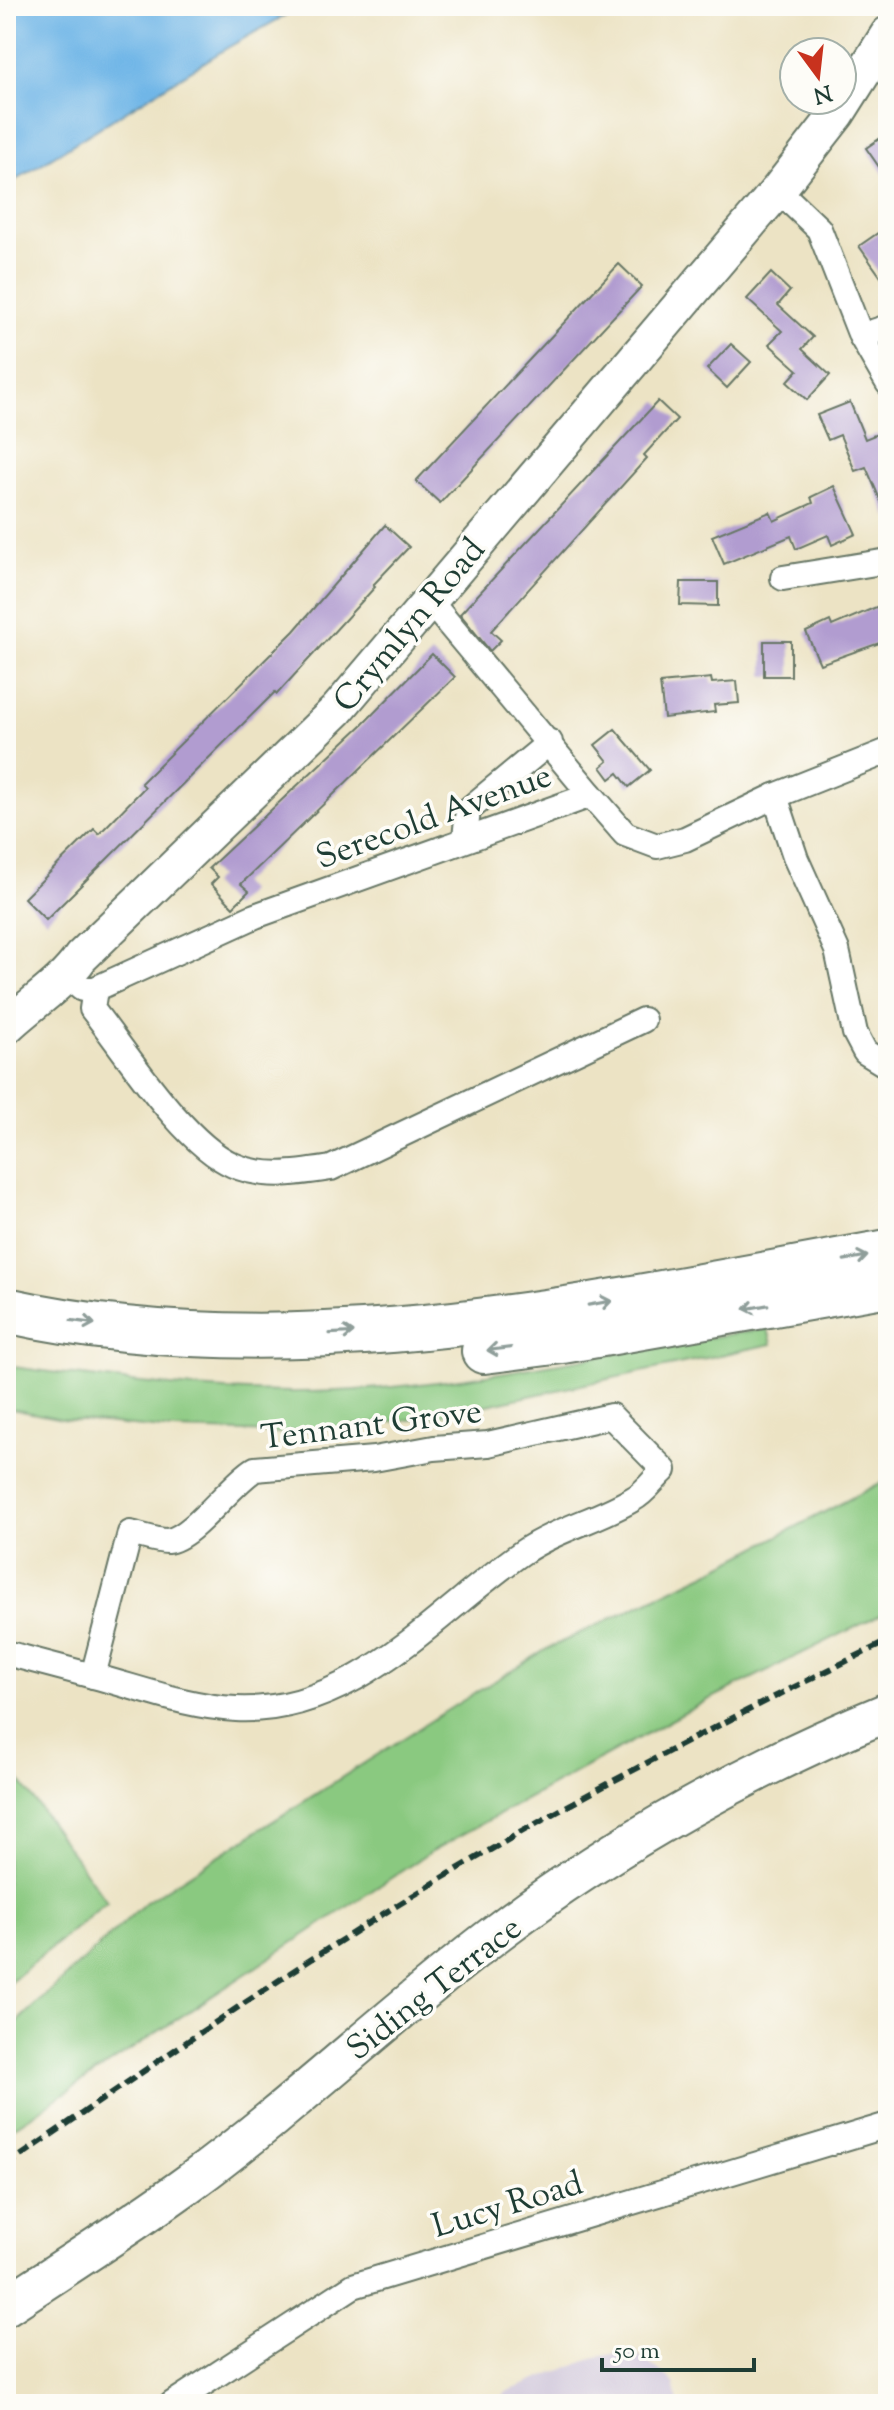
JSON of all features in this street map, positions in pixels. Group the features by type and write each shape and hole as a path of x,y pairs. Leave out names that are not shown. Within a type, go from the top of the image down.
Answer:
{"highway":[{"path":"6,1310 121,1328 226,1335 332,1334 437,1327 557,1310 888,1252"},
{"path":"6,1341 118,1358 225,1365 332,1364 562,1341 888,1284"}],"main road":[{"name":"Siding Terrace","path":"6,2306 193,2180 499,1930 631,1843 728,1787 815,1742 888,1712"}],"street":[{"name":"Crymlyn Road","path":"6,1027 38,997 81,983 81,957 337,710 778,190 838,113 888,34"},
{"path":"778,190 819,229 861,336 888,383"},
{"path":"861,336 888,327"},
{"path":"783,578 888,561"},
{"name":"Serecold Avenue","path":"81,983 465,838 591,795 428,599"},
{"path":"465,838 468,810 550,742"},
{"path":"591,795 625,834 657,846 685,839 775,796 888,751"},
{"path":"775,796 796,859 837,950 855,1033 865,1052 883,1063 888,1059"},
{"path":"81,983 92,1009 186,1129 233,1165 279,1176 331,1168 643,1020"},
{"name":"Tennant Grove","path":"611,1416 664,1470 636,1498 535,1544 497,1570 396,1655 334,1688 287,1706 235,1709 93,1676 130,1533 166,1541 181,1537 240,1478 255,1469 374,1459 434,1448 488,1444 611,1416"},
{"path":"6,1653 93,1676"},
{"name":"Lucy Road","path":"172,2404 353,2286 888,2125"}],"shaded area":[{"path":"632,2350 674,2383 678,2404 491,2404 508,2391 594,2358"}],"green space":[{"path":"768,1329 772,1344 427,1418 279,1433 173,1430 62,1419 6,1408 6,1366 212,1389 337,1391 445,1381"},
{"path":"888,1479 888,1611 708,1700 432,1851 6,2132 6,2032 146,1902 547,1649 713,1570"},
{"path":"6,1761 107,1902 6,1985"}],"water":[{"path":"6,6 302,6 227,48 6,186"}],"building":[{"path":"888,133 888,180 866,148"},
{"path":"888,226 888,287 859,246"},
{"path":"619,264 642,286 440,503 416,481"},
{"path":"771,273 790,291 778,305 813,337 802,349 830,375 807,400 787,382 798,370 769,344 782,331 747,299"},
{"path":"731,344 751,362 727,388 707,369"},
{"path":"658,401 677,419 644,455 647,458 491,631 501,640 490,651 460,614"},
{"path":"850,402 865,439 877,434 888,459 888,518 866,467 855,471 840,435 828,440 817,415"},
{"path":"834,486 856,534 832,545 828,535 796,549 791,536 724,564 712,536 770,512 774,521 813,503 811,497"},
{"path":"385,525 409,547 373,585 375,587 277,694 275,692 46,920 24,898 94,829 99,834 145,787 141,783 294,631"},
{"path":"681,582 718,582 718,606 680,605"},
{"path":"888,602 888,640 820,664 806,632 830,621 832,626"},
{"path":"764,641 791,641 791,676 764,676"},
{"path":"432,654 455,677 241,884 249,891 233,907 211,884 218,877 209,868 363,724"},
{"path":"711,678 712,683 737,681 739,703 714,705 715,712 664,718 660,683"},
{"path":"615,729 650,770 629,787 618,773 610,779 601,767 608,761 595,745"}],"railway":[{"path":"6,2166 174,2050 402,1902 672,1750 888,1641"}]}
